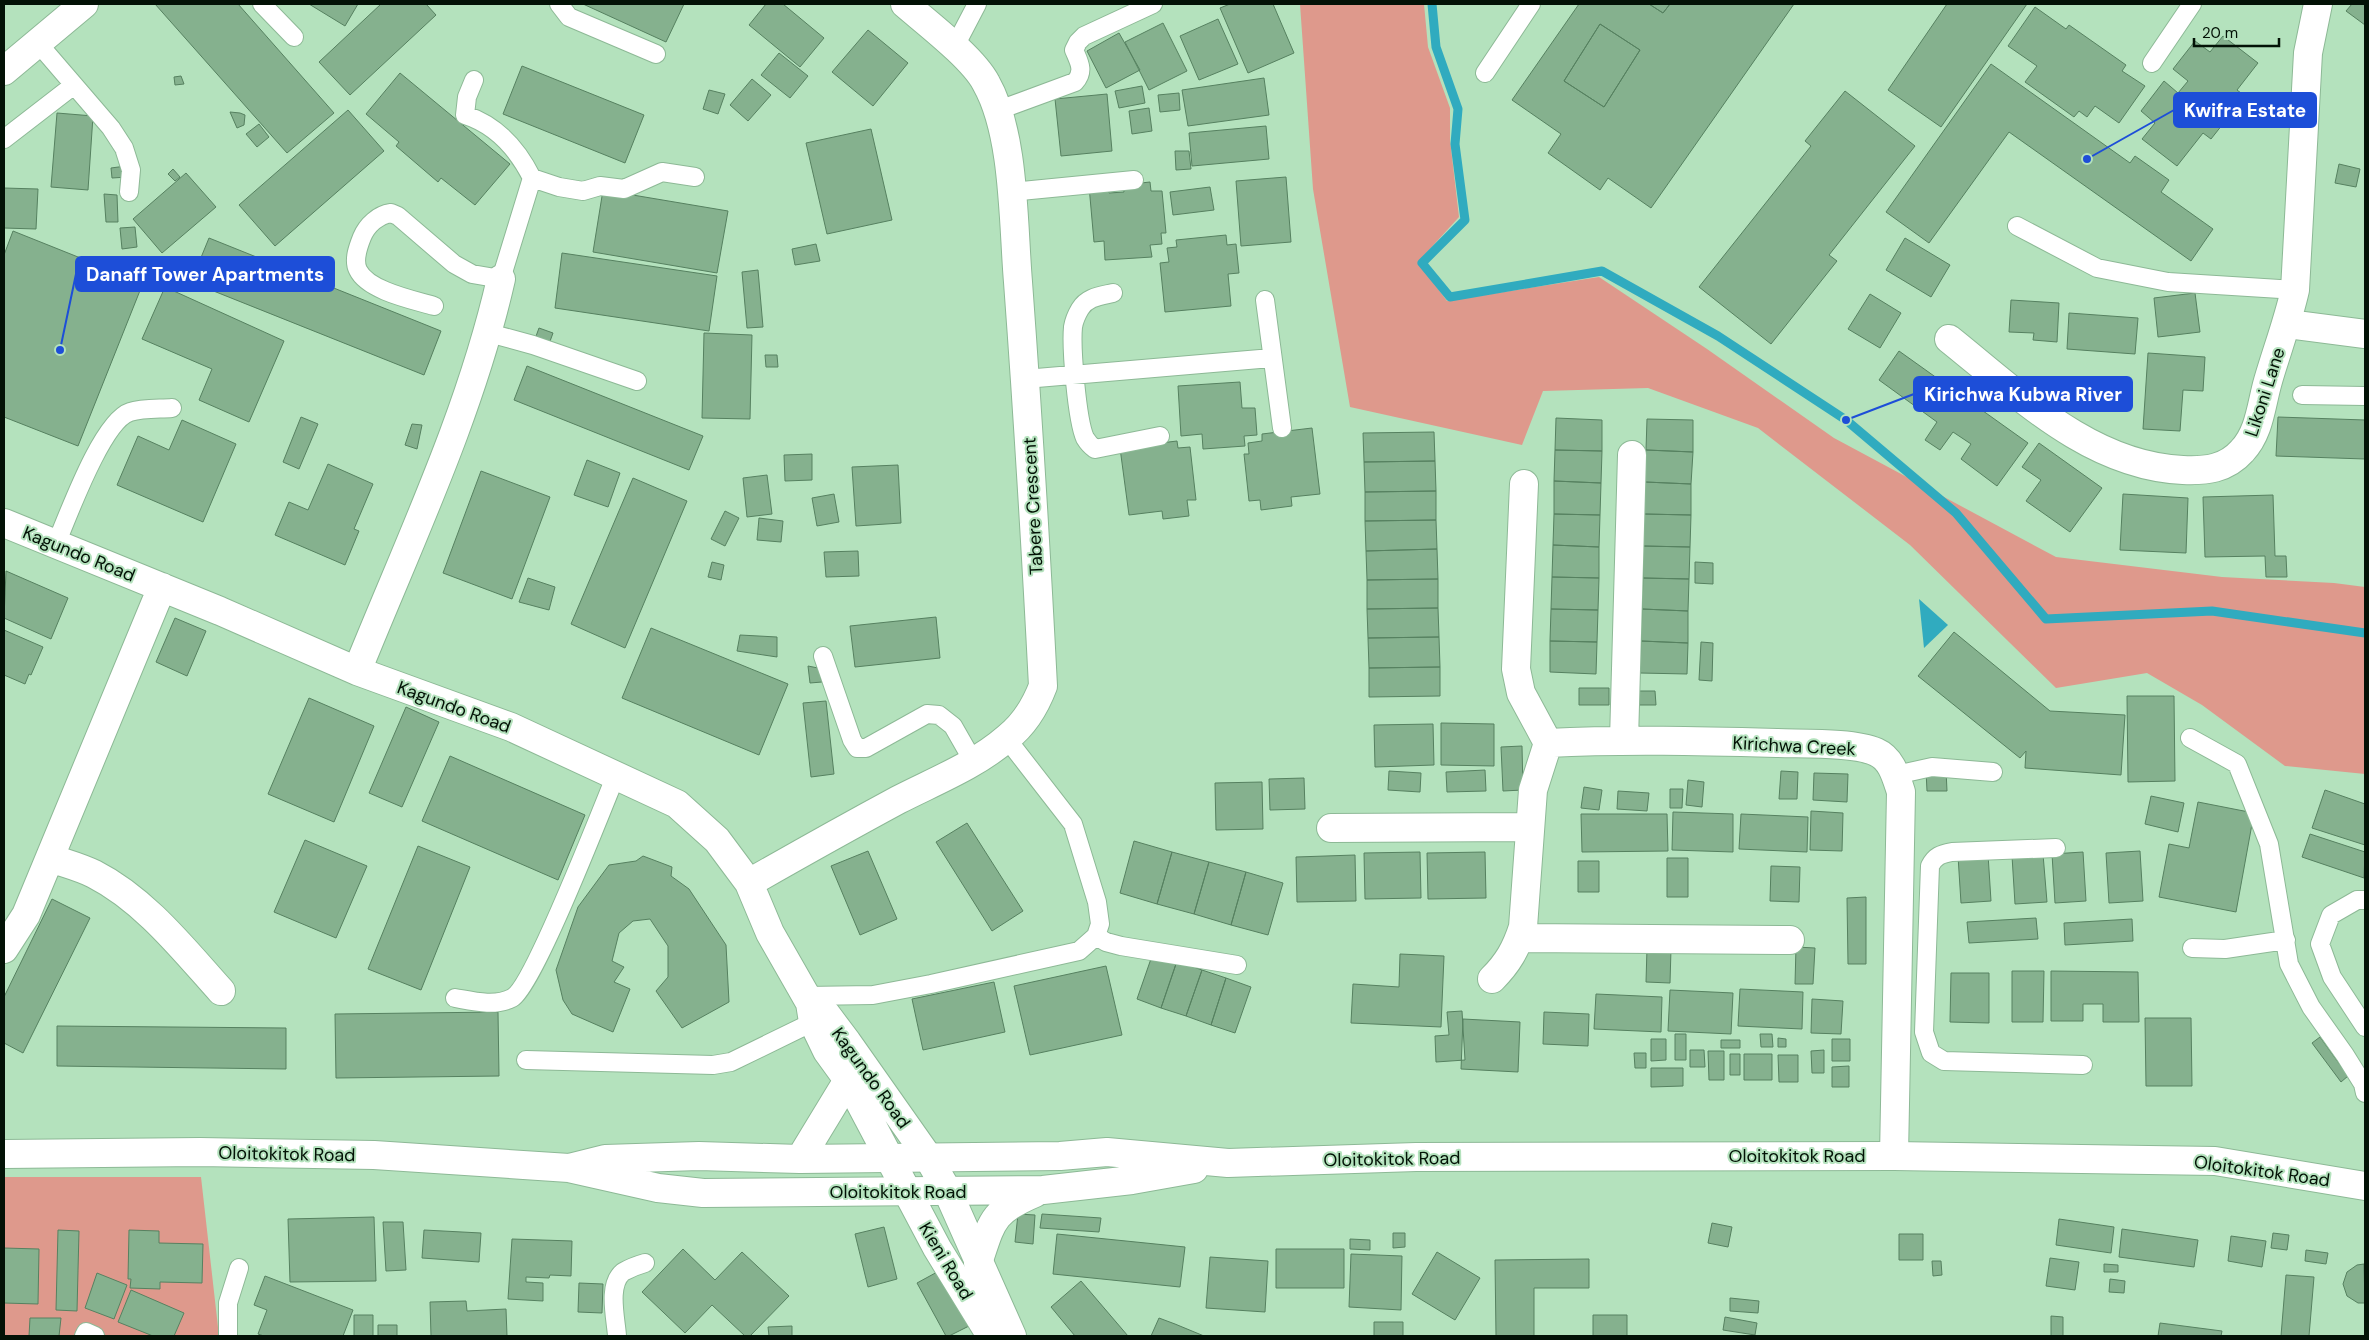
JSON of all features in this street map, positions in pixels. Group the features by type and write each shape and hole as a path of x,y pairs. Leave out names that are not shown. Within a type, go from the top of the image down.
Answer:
{"street":[{"path":"4,71 84,4"},
{"name":"Tabere Crescent","path":"748,883 867,817 973,762 1007,739 1024,723 1036,704 1043,686 1025,379 1008,151 999,110 986,81 954,48 905,4"},
{"name":"Likoni Lane","path":"1949,339 2054,423 2113,455 2144,465 2170,470 2203,471 2228,464 2243,451 2254,434 2268,381 2288,324 2295,290 2308,53 2312,24 2318,4"},
{"path":"357,670 444,461 489,333 501,280"},
{"name":"Likoni Lane","path":"2288,324 2365,334"},
{"path":"1624,740 1632,454"},
{"path":"1492,979 1508,963 1523,927 1532,790 1548,743 1521,693 1516,669 1524,484"},
{"name":"Kagundo Road","path":"4,523 162,587 357,670 511,727 677,804 717,840 748,883 770,933 810,1007 827,1051 848,1080 888,1157"},
{"path":"4,949 26,915 162,587"},
{"name":"Kirichwa Creek","path":"1548,743 1624,740 1846,746 1875,752 1888,761 1896,774 1901,792 1911,1021 1894,1156"},
{"path":"1332,828 1529,827"},
{"path":"50,858 94,874 135,902 181,947 221,991"},
{"path":"1520,938 1790,940"},
{"name":"Kagundo Road","path":"810,1007 826,1014 928,1157"},
{"path":"800,1159 848,1080"},
{"name":"Oloitokitok Road","path":"4,1154 200,1152 364,1155 569,1168 658,1188 703,1193 1043,1190 1132,1180 1228,1163"},
{"name":"Oloitokitok Road","path":"569,1168 605,1159 624,1158 698,1156 800,1159 1060,1156 1107,1152 1228,1163 1416,1157 1894,1156 2215,1161 2365,1186"},
{"name":"Kieni Road","path":"888,1157 937,1248 991,1336"},
{"name":"Kieni Road","path":"928,1157 948,1192 1012,1336"},
{"path":"978,1263 988,1231 996,1217 1014,1202 1043,1190"}],"lane":[{"path":"262,4 294,37"},
{"path":"559,4 569,18 656,54"},
{"path":"954,48 977,4"},
{"path":"999,110 1075,82 1080,76 1081,69 1074,50 1084,36 1153,4"},
{"path":"1485,73 1531,4"},
{"path":"2152,63 2192,4"},
{"path":"37,42 111,128 124,148 131,170 129,192"},
{"path":"434,306 382,290 362,276 357,270 356,258 364,232 385,214 391,213 398,216 454,264 472,274 501,280 532,178 521,156 503,138 479,119 465,115 467,97 474,80"},
{"path":"4,139 74,84"},
{"path":"532,178 559,187 584,191 600,186 624,189 662,172 695,177"},
{"path":"1011,192 1134,180"},
{"path":"2018,226 2097,268 2168,282 2295,290"},
{"path":"1113,293 1090,298 1079,310 1073,327 1075,375 1082,428 1086,439 1095,449 1160,436"},
{"path":"1265,300 1282,428"},
{"path":"489,333 533,345 637,381"},
{"path":"1025,379 1272,358"},
{"path":"2302,395 2365,396"},
{"path":"56,544 98,447 112,426 130,412 172,408"},
{"path":"823,656 852,740 857,748 866,748 927,714 939,715 947,719 953,726 973,762"},
{"path":"2190,738 2238,764 2269,844 2289,964 2311,1008 2345,1055 2362,1084 2365,1093"},
{"path":"526,1060 713,1065 730,1062 810,1007 931,984 1079,950 1096,936 1100,924 1097,902 1073,824 1007,739"},
{"path":"1896,774 1932,767 1993,772"},
{"path":"455,998 490,1003 512,998 522,988 541,952 616,776"},
{"path":"2056,848 1952,852 1940,854 1934,859 1930,866 1911,1021 1931,1053 1944,1061 2083,1065"},
{"path":"2365,900 2357,900 2331,915 2320,944 2332,977 2365,1027"},
{"path":"1096,936 1106,942 1121,946 1237,965"},
{"path":"2192,948 2225,949 2286,940"},
{"path":"617,1336 614,1292 617,1282 622,1273 645,1263"},
{"path":"228,1336 228,1303 239,1268"},
{"path":"84,1336 86,1332 95,1336"}],"shaded area":[{"path":"1300,4 1424,4 1428,47 1450,108 1450,140 1459,217 1418,262 1447,301 1599,277 1707,349 1834,438 2056,557 2222,577 2334,583 2365,587 2365,774 2285,766 2202,705 2147,673 2056,688 1910,545 1758,428 1648,388 1543,391 1522,445 1350,407 1313,189"},
{"path":"4,1177 201,1177 219,1336 4,1336"}],"water":[{"path":"1919,599 1948,625 1924,648"}],"building":[{"path":"155,4 238,4 334,113 287,153"},
{"path":"309,4 358,4 345,26"},
{"path":"381,4 426,4 436,15 350,95 319,62"},
{"path":"583,4 684,4 666,42"},
{"path":"766,4 783,4 824,38 800,67 749,25"},
{"path":"1230,4 1273,4 1294,53 1248,73 1220,8"},
{"path":"1579,4 1649,4 1663,13 1670,4 1794,4 1651,208 1608,178 1600,190 1548,153 1561,134 1512,100","holes":["1600,24 1640,50 1604,107 1564,81"]},
{"path":"1649,4 1670,4 1663,13"},
{"path":"1947,4 2027,4 1941,127 1888,90"},
{"path":"2352,4 2365,4 2365,25 2346,11"},
{"path":"2035,7 2066,29 2069,25 2126,65 2122,71 2145,86 2119,123 2095,106 2087,117 2079,111 2074,117 2025,82 2037,66 2008,46"},
{"path":"1218,19 1238,64 1199,80 1180,36"},
{"path":"1163,23 1187,71 1149,90 1125,42"},
{"path":"1600,24 1640,50 1604,107 1564,81"},
{"path":"868,30 908,63 873,106 832,72"},
{"path":"1119,33 1140,70 1106,88 1087,51"},
{"path":"2223,36 2258,63 2237,90 2245,96 2211,139 2203,133 2177,166 2142,139 2155,123 2141,111 2164,81 2178,93 2188,81 2173,69 2195,41 2210,52"},
{"path":"779,53 808,76 790,98 761,75"},
{"path":"1991,64 2130,163 2135,156 2169,180 2161,192 2213,229 2191,261 2009,132 1929,243 1886,212"},
{"path":"522,66 644,115 625,163 503,114"},
{"path":"400,73 510,164 475,205 441,178 438,182 396,146 399,142 366,114"},
{"path":"181,76 184,84 175,85 174,77"},
{"path":"1264,78 1269,115 1188,126 1182,90"},
{"path":"752,79 771,95 748,121 730,105"},
{"path":"1142,86 1145,103 1119,108 1115,91"},
{"path":"709,90 725,94 718,114 703,109"},
{"path":"1845,91 1915,146 1829,255 1837,261 1771,344 1699,287 1811,146 1805,141"},
{"path":"1179,93 1180,110 1160,112 1158,95"},
{"path":"1107,94 1112,151 1061,156 1055,99"},
{"path":"1149,108 1152,131 1132,134 1129,111"},
{"path":"348,110 384,151 275,246 239,205"},
{"path":"230,112 245,115 244,125 237,128"},
{"path":"57,113 93,116 88,190 51,187"},
{"path":"259,124 269,137 257,147 246,134"},
{"path":"1266,126 1269,159 1192,166 1189,133"},
{"path":"871,129 892,220 827,234 806,143"},
{"path":"1175,151 1189,151 1191,169 1176,170"},
{"path":"2339,164 2360,169 2356,187 2335,183"},
{"path":"126,166 128,177 112,178 111,168"},
{"path":"173,169 180,177 175,181 168,174"},
{"path":"186,173 216,207 162,253 133,219"},
{"path":"1286,177 1291,242 1241,246 1236,181"},
{"path":"1150,182 1151,191 1162,191 1166,233 1161,233 1162,244 1150,245 1152,257 1105,260 1104,241 1094,242 1089,186 1108,184 1109,193 1124,192 1123,185"},
{"path":"1210,187 1214,210 1173,215 1170,192"},
{"path":"4,188 38,189 36,229 4,228"},
{"path":"603,190 728,211 717,273 593,252"},
{"path":"104,194 117,195 118,222 106,222"},
{"path":"135,227 137,247 122,249 120,228"},
{"path":"13,231 143,283 78,446 4,417 4,255"},
{"path":"1226,235 1227,245 1236,244 1239,273 1228,274 1231,306 1165,312 1160,263 1169,262 1167,248 1177,247 1176,240"},
{"path":"209,238 441,331 424,375 191,282"},
{"path":"1905,238 1950,265 1931,297 1886,270"},
{"path":"816,244 820,261 795,265 792,249"},
{"path":"562,253 717,276 709,331 555,308"},
{"path":"758,270 763,327 747,328 742,272"},
{"path":"165,287 284,341 249,422 199,400 212,369 142,339"},
{"path":"2195,293 2200,332 2158,337 2154,298"},
{"path":"1870,294 1901,313 1880,348 1848,329"},
{"path":"2011,300 2059,303 2057,342 2033,340 2034,333 2009,332"},
{"path":"2069,313 2138,318 2135,354 2067,349"},
{"path":"539,328 553,333 549,344 535,339"},
{"path":"704,333 752,335 750,419 702,418"},
{"path":"1899,351 2028,443 1997,486 1961,459 1971,444 1953,432 1940,450 1925,440 1937,422 1879,380"},
{"path":"2148,353 2205,357 2203,391 2183,390 2180,431 2143,429"},
{"path":"765,355 777,355 778,367 766,367"},
{"path":"527,366 703,436 689,470 514,400"},
{"path":"1240,382 1242,408 1255,408 1257,435 1244,436 1245,446 1203,449 1202,434 1181,436 1178,386"},
{"path":"301,417 318,424 299,469 283,462"},
{"path":"2278,417 2365,420 2365,459 2276,456"},
{"path":"1556,418 1602,420 1602,451 1555,450"},
{"path":"1647,419 1693,420 1693,452 1646,450"},
{"path":"182,420 236,444 203,522 117,485 138,436 169,450"},
{"path":"412,424 422,425 417,449 405,445"},
{"path":"1312,428 1320,494 1291,497 1292,506 1261,510 1260,500 1249,501 1244,454 1249,454 1248,443 1262,441 1262,434"},
{"path":"1434,432 1435,461 1364,462 1363,433"},
{"path":"1177,441 1178,448 1190,447 1196,500 1187,500 1189,516 1163,519 1162,511 1129,515 1120,448"},
{"path":"2039,443 2102,488 2070,532 2026,501 2041,480 2022,467"},
{"path":"1555,450 1602,451 1601,483 1554,481"},
{"path":"1646,450 1693,452 1691,484 1645,482"},
{"path":"812,454 812,480 785,481 784,455"},
{"path":"587,460 620,473 608,507 574,495"},
{"path":"1435,461 1436,491 1365,492 1364,462"},
{"path":"328,464 373,484 354,529 359,531 345,565 275,535 289,502 308,510"},
{"path":"898,465 901,523 856,526 852,467"},
{"path":"481,471 550,497 512,599 443,573"},
{"path":"767,475 772,514 747,517 743,478"},
{"path":"633,478 687,501 625,648 571,624"},
{"path":"1554,481 1601,483 1600,515 1554,514"},
{"path":"1645,482 1691,484 1691,515 1644,514"},
{"path":"1436,491 1436,520 1365,521 1365,492"},
{"path":"834,494 839,522 817,526 812,498"},
{"path":"2123,494 2188,498 2186,553 2120,550"},
{"path":"2273,495 2275,556 2286,556 2287,577 2266,577 2265,556 2205,557 2203,497"},
{"path":"725,511 739,518 725,546 711,539"},
{"path":"1554,514 1600,515 1599,547 1553,545"},
{"path":"1644,514 1691,515 1690,547 1643,546"},
{"path":"759,518 783,521 781,542 757,540"},
{"path":"1436,520 1437,549 1366,551 1365,521"},
{"path":"1553,545 1599,547 1599,578 1552,577"},
{"path":"1643,546 1690,547 1689,579 1643,578"},
{"path":"1437,549 1438,579 1367,580 1366,551"},
{"path":"858,551 859,576 826,577 824,552"},
{"path":"712,562 724,565 721,580 708,577"},
{"path":"1695,562 1713,563 1713,584 1695,583"},
{"path":"6,571 68,598 51,639 4,618"},
{"path":"1552,577 1599,578 1598,610 1551,609"},
{"path":"528,578 555,587 549,610 519,602"},
{"path":"1643,578 1689,579 1688,611 1642,609"},
{"path":"1438,579 1438,608 1367,609 1367,580"},
{"path":"1438,608 1439,637 1368,638 1367,609"},
{"path":"1551,609 1598,610 1597,642 1550,641"},
{"path":"1642,609 1688,611 1688,643 1641,641"},
{"path":"936,617 940,658 855,667 850,626"},
{"path":"175,618 206,631 187,676 156,662"},
{"path":"651,628 788,684 759,755 622,698"},
{"path":"4,630 43,647 25,684 4,675"},
{"path":"1954,632 2050,711 2125,715 2121,775 2025,768 2026,751 2020,758 1918,676"},
{"path":"740,635 777,637 777,657 737,651"},
{"path":"1439,637 1440,667 1369,668 1368,638"},
{"path":"1550,641 1597,642 1596,674 1550,672"},
{"path":"1641,641 1688,643 1687,674 1640,673"},
{"path":"1701,642 1713,643 1712,681 1699,680"},
{"path":"808,666 818,668 822,682 810,683"},
{"path":"1440,667 1440,696 1369,697 1369,668"},
{"path":"1579,688 1609,688 1609,705 1579,705"},
{"path":"1636,691 1655,691 1656,705 1636,705"},
{"path":"2127,696 2174,696 2175,781 2128,782"},
{"path":"309,698 374,726 334,822 268,794"},
{"path":"826,701 834,774 811,777 803,703"},
{"path":"406,707 439,722 402,807 369,793"},
{"path":"1441,723 1494,724 1494,766 1441,765"},
{"path":"1433,724 1434,765 1375,767 1374,725"},
{"path":"1522,746 1523,790 1503,791 1501,747"},
{"path":"450,756 585,815 558,880 422,821"},
{"path":"1485,770 1486,791 1447,792 1446,772"},
{"path":"1946,770 1947,791 1927,791 1926,771"},
{"path":"1389,771 1421,773 1420,792 1388,790"},
{"path":"1781,771 1798,772 1797,799 1779,799"},
{"path":"1814,773 1848,774 1847,802 1813,800"},
{"path":"1304,778 1305,809 1270,810 1269,779"},
{"path":"1688,780 1704,782 1702,807 1686,805"},
{"path":"1262,782 1263,829 1216,830 1215,783"},
{"path":"1584,787 1602,790 1599,810 1581,808"},
{"path":"1670,789 1683,789 1682,808 1670,808"},
{"path":"2325,790 2365,804 2365,845 2312,828"},
{"path":"1618,791 1649,793 1647,811 1617,809"},
{"path":"2151,796 2184,803 2178,832 2145,824"},
{"path":"2198,802 2254,813 2236,912 2159,897 2169,844 2189,848"},
{"path":"1811,811 1843,813 1842,851 1810,850"},
{"path":"1673,812 1733,814 1733,852 1672,850"},
{"path":"1581,814 1667,814 1668,851 1582,852"},
{"path":"1741,814 1808,817 1807,852 1739,849"},
{"path":"967,823 1023,911 992,931 936,842"},
{"path":"2310,834 2365,852 2364,878 2302,857"},
{"path":"305,840 367,866 336,938 274,912"},
{"path":"1134,841 1172,852 1157,904 1120,893"},
{"path":"418,846 470,867 421,990 368,969"},
{"path":"868,851 897,919 860,935 831,866"},
{"path":"2140,851 2143,901 2109,903 2106,853"},
{"path":"1172,852 1209,862 1194,914 1157,904"},
{"path":"1420,852 1421,898 1365,899 1364,853"},
{"path":"1485,852 1486,898 1428,899 1427,853"},
{"path":"2083,852 2086,901 2055,903 2052,854"},
{"path":"1988,854 1991,901 1961,903 1958,856"},
{"path":"2043,854 2047,902 2015,904 2012,856"},
{"path":"1355,855 1356,901 1297,902 1296,857"},
{"path":"643,856 672,867 671,876 689,889 726,945 729,1002 682,1028 656,991 668,977 668,946 650,919 633,921 619,933 612,961 624,967 614,982 630,989 613,1032 572,1014 563,1000 556,970 578,907 609,865 636,861"},
{"path":"1667,858 1688,858 1688,897 1667,897"},
{"path":"1578,861 1599,861 1599,892 1578,892"},
{"path":"1209,862 1246,872 1231,925 1194,914"},
{"path":"1771,866 1800,867 1799,902 1770,901"},
{"path":"1246,872 1283,883 1268,935 1231,925"},
{"path":"1866,897 1866,964 1848,964 1847,898"},
{"path":"52,899 90,918 23,1053 4,1043 4,997"},
{"path":"2036,918 2038,939 1969,943 1967,922"},
{"path":"2132,919 2133,941 2065,945 2064,923"},
{"path":"1796,947 1815,948 1813,984 1795,984"},
{"path":"1647,948 1671,949 1670,983 1646,982"},
{"path":"1153,953 1177,961 1161,1008 1137,999"},
{"path":"1400,954 1444,956 1441,1027 1351,1023 1353,984 1399,987"},
{"path":"1177,961 1202,970 1186,1016 1161,1008"},
{"path":"1106,966 1122,1035 1030,1055 1014,986"},
{"path":"1202,970 1226,978 1211,1025 1186,1016"},
{"path":"2012,971 2044,971 2043,1022 2012,1022"},
{"path":"2051,971 2138,972 2139,1022 2103,1022 2103,1004 2083,1004 2083,1021 2051,1021"},
{"path":"1951,973 1989,973 1989,1023 1950,1022"},
{"path":"1226,978 1251,987 1235,1033 1211,1025"},
{"path":"994,982 1005,1032 923,1050 912,999"},
{"path":"1740,989 1803,992 1802,1029 1738,1026"},
{"path":"1670,990 1733,993 1731,1034 1668,1031"},
{"path":"1596,994 1662,997 1661,1032 1594,1029"},
{"path":"1812,999 1843,1001 1841,1034 1811,1033"},
{"path":"1462,1011 1465,1060 1436,1062 1435,1036 1449,1035 1447,1012"},
{"path":"498,1012 499,1076 336,1078 335,1014"},
{"path":"1544,1012 1589,1014 1588,1046 1543,1044"},
{"path":"2145,1018 2191,1018 2192,1086 2146,1086"},
{"path":"1463,1019 1520,1022 1518,1072 1461,1069"},
{"path":"57,1026 286,1028 286,1069 57,1066"},
{"path":"1675,1034 1686,1034 1686,1060 1675,1060"},
{"path":"1760,1034 1772,1034 1773,1047 1761,1047"},
{"path":"2320,1037 2348,1076 2341,1082 2312,1043"},
{"path":"1778,1038 1786,1039 1786,1047 1778,1047"},
{"path":"1651,1039 1666,1039 1666,1060 1651,1061"},
{"path":"1832,1039 1850,1039 1850,1061 1832,1061"},
{"path":"1721,1040 1740,1040 1740,1048 1721,1048"},
{"path":"1690,1050 1704,1050 1705,1067 1690,1067"},
{"path":"1824,1050 1824,1073 1812,1073 1811,1051"},
{"path":"1708,1051 1724,1051 1724,1080 1709,1080"},
{"path":"1634,1053 1646,1053 1646,1068 1635,1068"},
{"path":"1730,1054 1740,1054 1740,1075 1730,1075"},
{"path":"1744,1054 1772,1054 1772,1080 1744,1080"},
{"path":"1778,1055 1798,1055 1798,1082 1779,1082"},
{"path":"1849,1066 1849,1087 1832,1087 1832,1067"},
{"path":"1651,1068 1683,1068 1683,1086 1651,1087"},
{"path":"1018,1214 1035,1215 1033,1244 1015,1242"},
{"path":"1042,1214 1101,1218 1099,1232 1040,1228"},
{"path":"374,1217 376,1281 290,1282 288,1219"},
{"path":"2059,1219 2114,1227 2111,1253 2056,1245"},
{"path":"383,1222 403,1222 406,1270 386,1271"},
{"path":"1712,1223 1732,1227 1728,1247 1708,1243"},
{"path":"884,1227 897,1279 868,1287 855,1234"},
{"path":"2122,1229 2198,1240 2194,1267 2119,1257"},
{"path":"58,1230 79,1231 77,1311 56,1310"},
{"path":"129,1230 159,1231 159,1243 203,1244 202,1283 160,1282 160,1289 130,1288 131,1279 128,1279"},
{"path":"424,1230 481,1233 479,1262 422,1258"},
{"path":"1393,1233 1405,1233 1405,1247 1393,1248"},
{"path":"2273,1233 2289,1235 2287,1250 2271,1248"},
{"path":"1057,1234 1185,1247 1180,1287 1053,1274"},
{"path":"1899,1234 1923,1234 1923,1260 1899,1260"},
{"path":"2231,1236 2266,1241 2262,1267 2228,1261"},
{"path":"512,1239 572,1241 571,1276 550,1275 549,1278 526,1277 526,1282 543,1283 543,1301 508,1299"},
{"path":"1350,1239 1370,1240 1370,1250 1350,1249"},
{"path":"4,1248 39,1249 38,1304 4,1303"},
{"path":"683,1249 715,1280 742,1252 789,1296 750,1336 745,1336 712,1305 685,1333 642,1292"},
{"path":"1276,1249 1344,1249 1344,1288 1276,1288"},
{"path":"2306,1250 2328,1253 2326,1264 2305,1261"},
{"path":"1437,1252 1480,1278 1455,1320 1412,1294"},
{"path":"1351,1254 1402,1256 1401,1310 1349,1307"},
{"path":"1210,1257 1268,1261 1265,1312 1206,1308"},
{"path":"2050,1258 2079,1262 2075,1290 2046,1286"},
{"path":"1589,1259 1589,1288 1534,1288 1534,1336 1496,1336 1495,1260"},
{"path":"1932,1261 1941,1261 1942,1275 1933,1276"},
{"path":"2104,1264 2118,1265 2118,1272 2104,1272"},
{"path":"2364,1264 2365,1303 2358,1303 2347,1296 2343,1284 2347,1272 2357,1265"},
{"path":"939,1271 969,1326 949,1336 946,1336 917,1283"},
{"path":"97,1273 127,1285 114,1319 85,1308"},
{"path":"2286,1275 2314,1277 2309,1336 2281,1336"},
{"path":"265,1276 353,1310 343,1336 264,1336 258,1334 267,1310 254,1305"},
{"path":"2110,1279 2125,1281 2124,1293 2109,1292"},
{"path":"1081,1281 1128,1336 1075,1336 1051,1307"},
{"path":"579,1283 603,1284 602,1313 578,1312"},
{"path":"131,1290 184,1313 174,1336 153,1336 118,1322"},
{"path":"1730,1298 1759,1301 1758,1313 1730,1311"},
{"path":"466,1301 467,1311 506,1309 507,1336 431,1336 430,1302"},
{"path":"354,1315 373,1315 373,1336 354,1336"},
{"path":"1593,1315 1627,1315 1627,1336 1593,1336"},
{"path":"2051,1316 2063,1317 2063,1336 2051,1336"},
{"path":"1725,1317 1757,1323 1755,1335 1723,1330"},
{"path":"30,1318 61,1318 59,1336 29,1336"},
{"path":"1159,1318 1175,1324 1204,1336 1151,1336"},
{"path":"1374,1322 1403,1322 1403,1336 1374,1336"},
{"path":"2160,1323 2222,1331 2221,1336 2158,1336"},
{"path":"378,1325 397,1325 397,1336 378,1336"},
{"path":"792,1326 792,1336 769,1336 768,1327"}],"waterway":[{"path":"1432,4 1436,47 1458,109 1455,144 1465,220 1422,263 1450,297 1602,271 1718,336 1846,420 1956,513 2046,619 2212,611 2365,633"}],"place":[{"name":"Kwifra Estate","path":"2087,159"},
{"name":"Danaff Tower Apartments","path":"60,350"},
{"name":"Kirichwa Kubwa River","path":"1846,420"}]}
